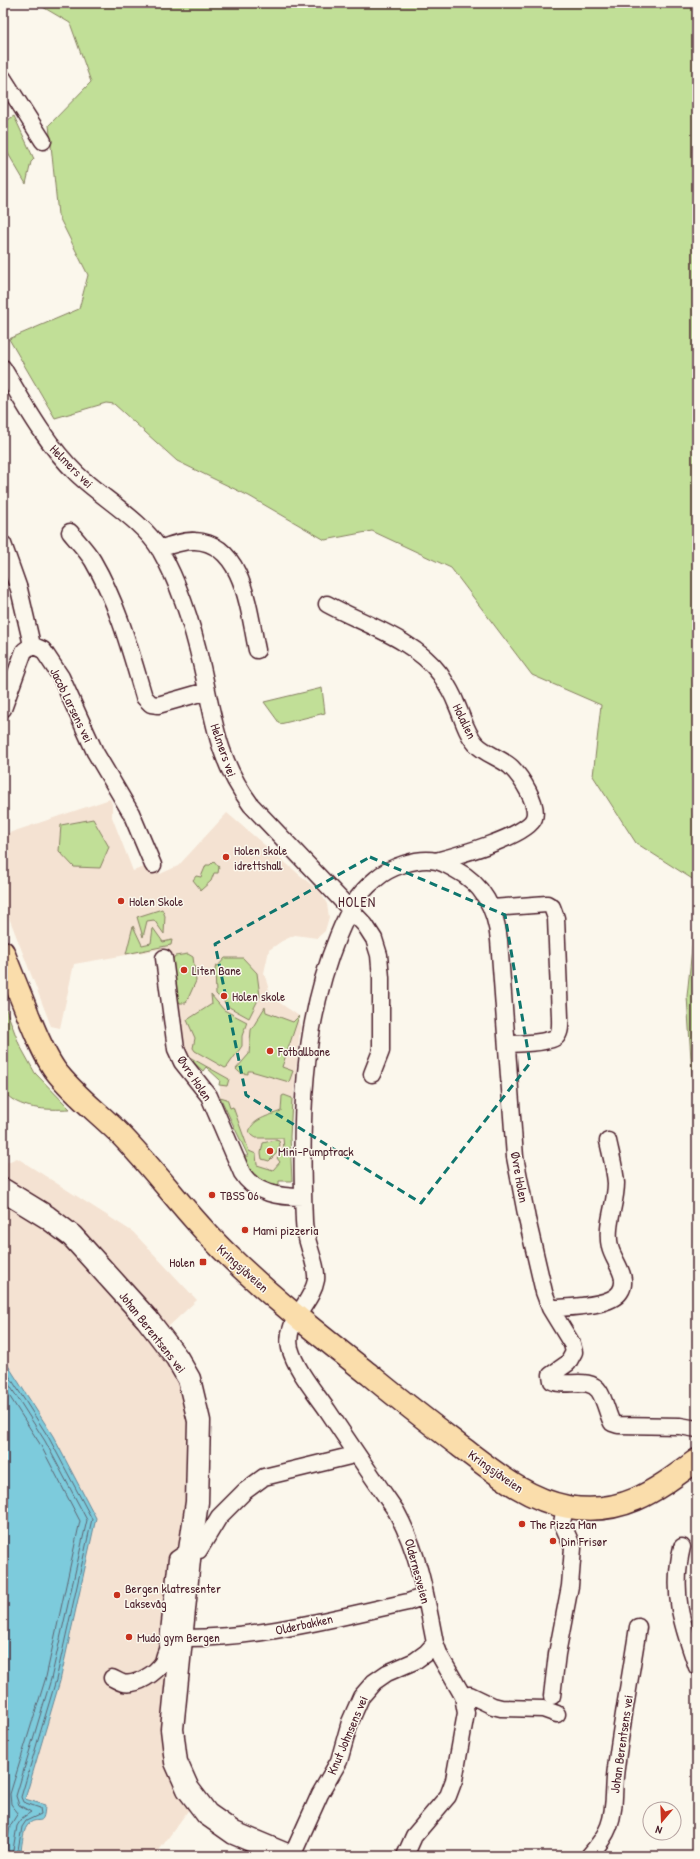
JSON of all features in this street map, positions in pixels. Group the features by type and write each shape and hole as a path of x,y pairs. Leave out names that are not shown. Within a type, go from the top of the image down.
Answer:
{"main road":[{"name":"Kringsjåveien","path":"3,952 38,1040 46,1057 56,1072 124,1139 193,1219 228,1256 296,1315 407,1405 504,1479 537,1498 565,1507 601,1509 625,1505 651,1493 697,1460"}],"street":[{"path":"6,86 33,120 43,141"},
{"name":"Helmers vei","path":"3,368 45,438 77,474 130,517 159,549 175,582 196,641 218,741 237,786 251,805 349,910"},
{"path":"70,532 92,560 112,597 122,623 144,697 151,704 158,705 207,691"},
{"path":"159,549 194,541 205,542 218,548 227,557 236,568 242,580 257,650"},
{"path":"3,544 18,589 32,644 24,651 3,709"},
{"name":"Holalien","path":"327,604 371,624 410,647 426,659 447,685 468,732 476,744 510,767 525,785 535,809 534,819 528,827 504,839 474,850 436,861"},
{"name":"Jacob Larsens vei","path":"32,644 43,650 61,677 95,752 131,814 153,865"},
{"path":"467,875 468,864 474,850"},
{"path":"296,1315 308,1297 316,1281 315,1269 304,1230 301,1133 313,1021 328,960 349,910 367,886 384,871 400,865 436,861"},
{"name":"Øvre Holen","path":"436,861 467,875 481,889 492,908 498,926 515,1157 527,1219 544,1292 550,1308 569,1337 574,1352 568,1364 551,1375 552,1381 557,1384 592,1384 601,1394 612,1423 618,1425 680,1426 697,1429"},
{"path":"492,908 547,904 552,907 556,918 560,1017 560,1029 558,1036 554,1040 507,1044"},
{"path":"349,910 365,925 374,939 379,955 381,1051 372,1074"},
{"name":"Øvre Holen","path":"164,958 176,1049 185,1068 209,1096 242,1173 250,1183 260,1190 286,1197 303,1197"},
{"path":"550,1308 564,1308 603,1302 614,1299 621,1292 624,1281 614,1261 608,1235 616,1184 608,1141"},
{"name":"Johan Berentsens vei","path":"3,1190 48,1217 72,1236 147,1319 177,1358 189,1379 199,1421 197,1502 190,1550 172,1729 176,1762 188,1789 207,1814 234,1834 289,1856"},
{"name":"Oldernesveien","path":"296,1315 290,1334 290,1346 294,1356 306,1379 396,1511 408,1533 425,1596 435,1643 440,1656 463,1696 466,1713 454,1780 448,1796 414,1836 405,1856"},
{"path":"112,1678 123,1683 131,1683 147,1677 156,1670 163,1661 167,1650 177,1559 190,1550 199,1550 219,1517 245,1491 264,1477 350,1456 356,1453"},
{"path":"552,1696 557,1654 570,1586 574,1548 562,1523 565,1507"},
{"path":"682,1547 678,1560 676,1588 679,1610 697,1668"},
{"name":"Olderbakken","path":"181,1638 213,1638 274,1631 408,1602 425,1596"},
{"name":"Johan Berentsens vei","path":"589,1856 600,1843 609,1825 622,1726 638,1627"},
{"name":"Knut Johnsens vei","path":"292,1856 320,1794 339,1761 350,1722 361,1697 374,1682 387,1673 415,1661 426,1653 435,1643"},
{"path":"463,1696 470,1695 493,1706 501,1708 543,1709 557,1714"}],"highlighted area":[{"path":"370,857 505,915 530,1063 421,1203 246,1095 215,944"}],"shaded area":[{"name":"Holen skole","path":"110,799 112,804 112,817 133,871 156,863 160,874 178,866 227,813 321,893 327,904 329,917 325,931 317,938 295,935 282,941 269,950 264,973 269,990 277,1001 299,1016 300,1028 290,1137 292,1181 279,1181 279,1187 243,1156 248,1156 220,1097 220,1080 206,1067 203,1071 184,1054 167,948 74,964 60,1028 51,1026 3,902 3,835"},
{"path":"17,1158 133,1232 197,1300 167,1328 192,1381 177,1707 195,1801 155,1856 22,1856 25,1799 60,1681 96,1518 53,1436 7,1364 3,1367 3,1164"}],"green space":[{"path":"36,3 697,3 697,882 636,843 593,776 601,705 532,675 451,568 372,531 325,540 249,496 177,461 114,404 106,403 55,418 9,339 79,309 88,275 58,215 49,125 91,82 70,23"},
{"path":"14,116 34,159 31,162 26,184 3,145 3,123"},
{"path":"322,688 325,713 280,724 264,702"},
{"path":"93,819 109,847 100,868 74,867 59,851 61,825"},
{"path":"214,861 219,867 218,873 214,873 211,881 201,890 193,880 196,876 201,877 206,865 210,865"},
{"path":"697,901 697,1154 687,996"},
{"path":"162,909 165,916 164,934 154,920 147,921 143,937 137,917"},
{"path":"133,926 142,945 151,943 153,928 163,942 172,940 171,945 126,954"},
{"name":"Liten Bane","path":"188,954 193,957 196,981 186,1003 180,1003 177,999 172,960 175,956"},
{"path":"225,958 243,958 257,973 260,996 249,1018 229,1007 216,994 216,965 218,966"},
{"path":"211,995 224,1010 247,1022 242,1036 242,1046 225,1068 195,1051 193,1048 195,1038 187,1020 212,1004"},
{"path":"3,1001 19,1044 35,1073 70,1109 34,1108 17,1102 3,1091"},
{"path":"265,1007 266,1012 293,1022 299,1016 282,1067 293,1071 289,1082 251,1071 248,1071 248,1074 242,1073 236,1069 249,1054 251,1030"},
{"path":"184,1054 229,1079 227,1086 219,1085 220,1080 206,1067 203,1071"},
{"path":"284,1095 292,1098 290,1137 292,1181 279,1181 279,1187 275,1187 254,1179 243,1156 248,1156 220,1097 227,1099 230,1108 233,1107 249,1151 256,1154 257,1165 273,1170 280,1162 277,1158 284,1149 283,1138 256,1138 249,1133 250,1128 257,1121 281,1111 282,1096"},
{"name":"Mini-Pumptrack","path":"275,1140 279,1141 280,1145 276,1154 269,1161 262,1159 261,1153 263,1143"}],"water":[{"path":"7,1364 53,1436 96,1518 60,1681 25,1799 45,1805 44,1813 42,1820 31,1822 27,1826 22,1840 21,1856 3,1856 3,1367"}],"place":[{"name":"Holen skole idrettshall","path":"226,857"},
{"name":"Holen Skole","path":"121,901"},
{"name":"Liten Bane","path":"184,970"},
{"name":"Holen skole","path":"224,996"},
{"name":"Fotballbane","path":"270,1051"},
{"name":"Mini-Pumptrack","path":"270,1151"},
{"name":"TBSS 06","path":"212,1195"},
{"name":"Mami pizzeria","path":"245,1230"},
{"name":"Holen","path":"203,1262"},
{"name":"The Pizza Man","path":"522,1524"},
{"name":"Din Frisør","path":"553,1541"},
{"name":"Bergen klatresenter Laksevåg","path":"117,1595"},
{"name":"Mudo gym Bergen","path":"129,1637"}],"district":[{"name":"HOLEN","path":"357,902"}]}
